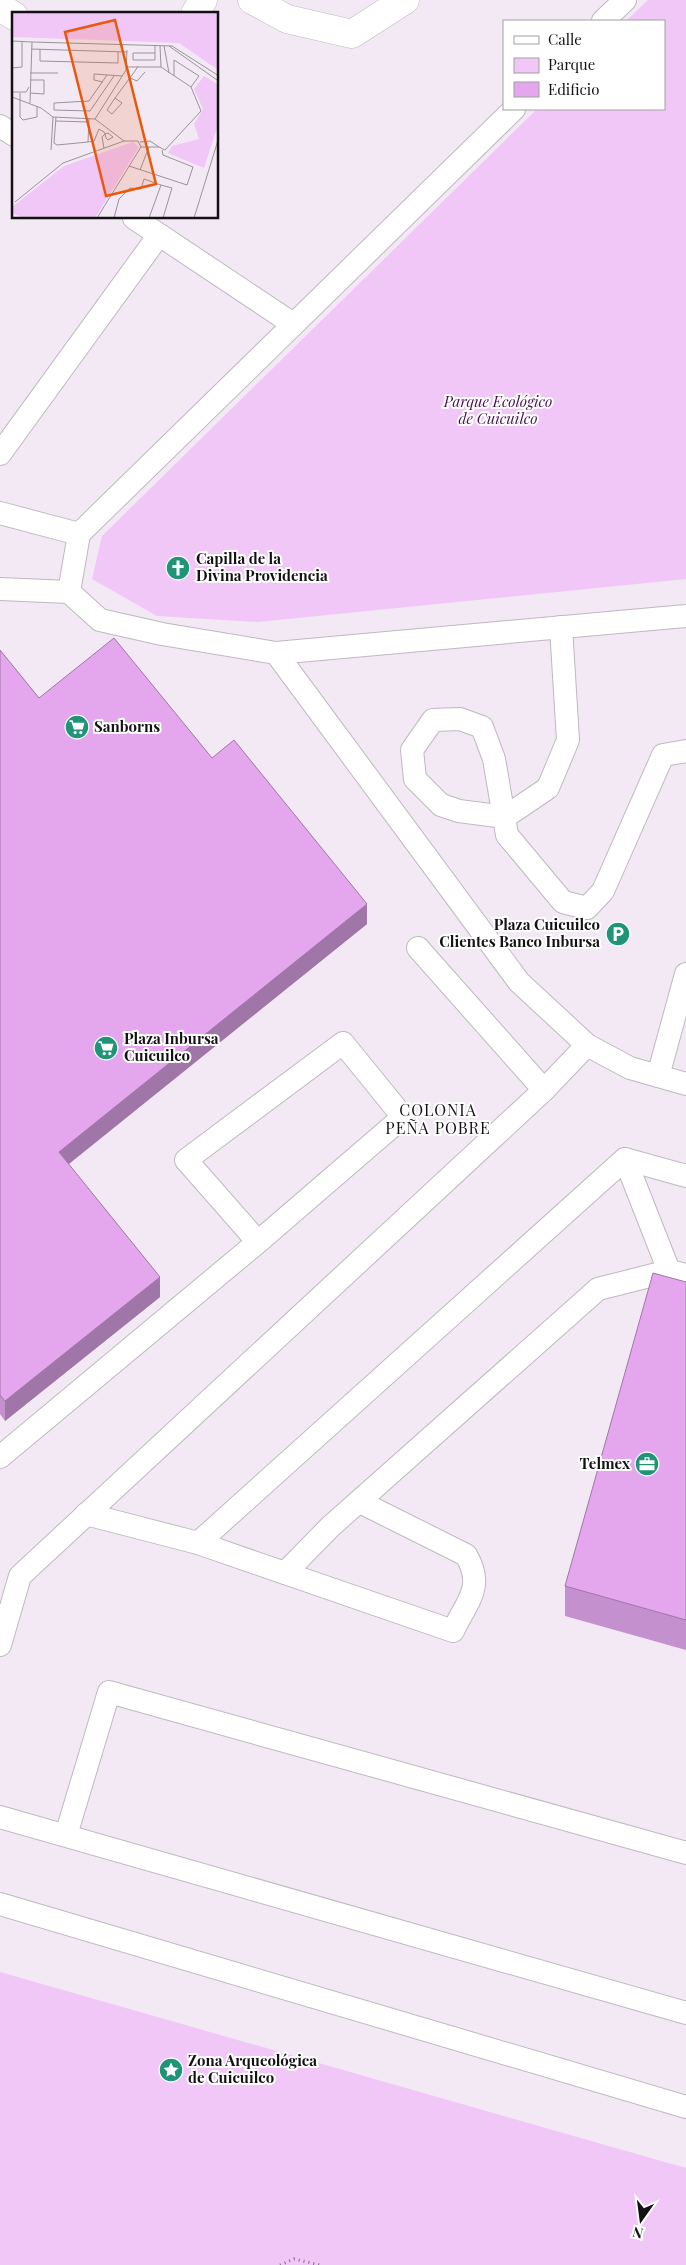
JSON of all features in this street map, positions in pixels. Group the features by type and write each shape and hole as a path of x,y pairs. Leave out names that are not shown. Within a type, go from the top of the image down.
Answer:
{"street":[{"path":"196,12 204,0"},
{"path":"252,0 286,19 352,34 405,0"},
{"path":"0,7 12,15"}],"lane":[{"path":"604,20 624,0"},
{"path":"69,592 79,534 513,110"},
{"path":"0,126 12,135"},
{"path":"135,219 293,324"},
{"path":"0,454 159,235"},
{"path":"0,513 79,534"},
{"path":"0,590 69,592 100,620 162,634 276,653 686,616"},
{"path":"561,627 568,740 548,788 505,817 459,811 441,805 415,779 412,750 433,720 460,720 482,728 494,759 505,817 507,835 563,902 587,908 603,891 663,755 686,751"},
{"path":"276,653 519,982 587,1045 630,1068 686,1084"},
{"path":"418,948 544,1090"},
{"path":"658,1076 680,1021 686,974"},
{"path":"0,1457 258,1242 403,1118 343,1043 186,1160 258,1242"},
{"path":"0,1645 4,1617 20,1576 544,1090 587,1045"},
{"path":"198,1543 625,1159"},
{"path":"625,1159 686,1176"},
{"path":"285,1573 330,1527 598,1289 678,1273 625,1159"},
{"path":"86,1514 198,1543 453,1631 476,1584 474,1569 466,1555 360,1502"},
{"path":"66,1836 108,1692 686,1853"},
{"path":"0,1817 686,2014"},
{"path":"0,1904 686,2107"}],"path":[{"path":"280,2265 294,2260 320,2265"}],"green space":[{"name":"Parque Ecológico de Cuicuilco","path":"648,0 686,0 686,579 258,622 157,616 92,579 102,536 536,110 666,110 666,20 627,20"},
{"name":"Zona Arqueológica de Cuicuilco","path":"0,1972 686,2168 686,2265 0,2265"}],"building":[{"name":"Plaza Inbursa Cuicuilco","path":"114,638 212,758 234,740 367,904 59,1152 160,1277 5,1401 0,1395 0,650 39,698"},
{"name":"Telmex","path":"653,1273 686,1282 686,1620 565,1586"}],"place":[{"name":"Capilla de la Divina Providencia","path":"178,568"},
{"name":"Sanborns","path":"77,727"},
{"name":"Plaza Cuicuilco Clientes Banco Inbursa","path":"618,934"},
{"name":"Plaza Inbursa Cuicuilco","path":"106,1048"},
{"name":"Telmex","path":"647,1464"},
{"name":"Zona Arqueológica de Cuicuilco","path":"171,2070"}],"district":[{"name":"COLONIA PEÑA POBRE","path":"438,1119"}]}
